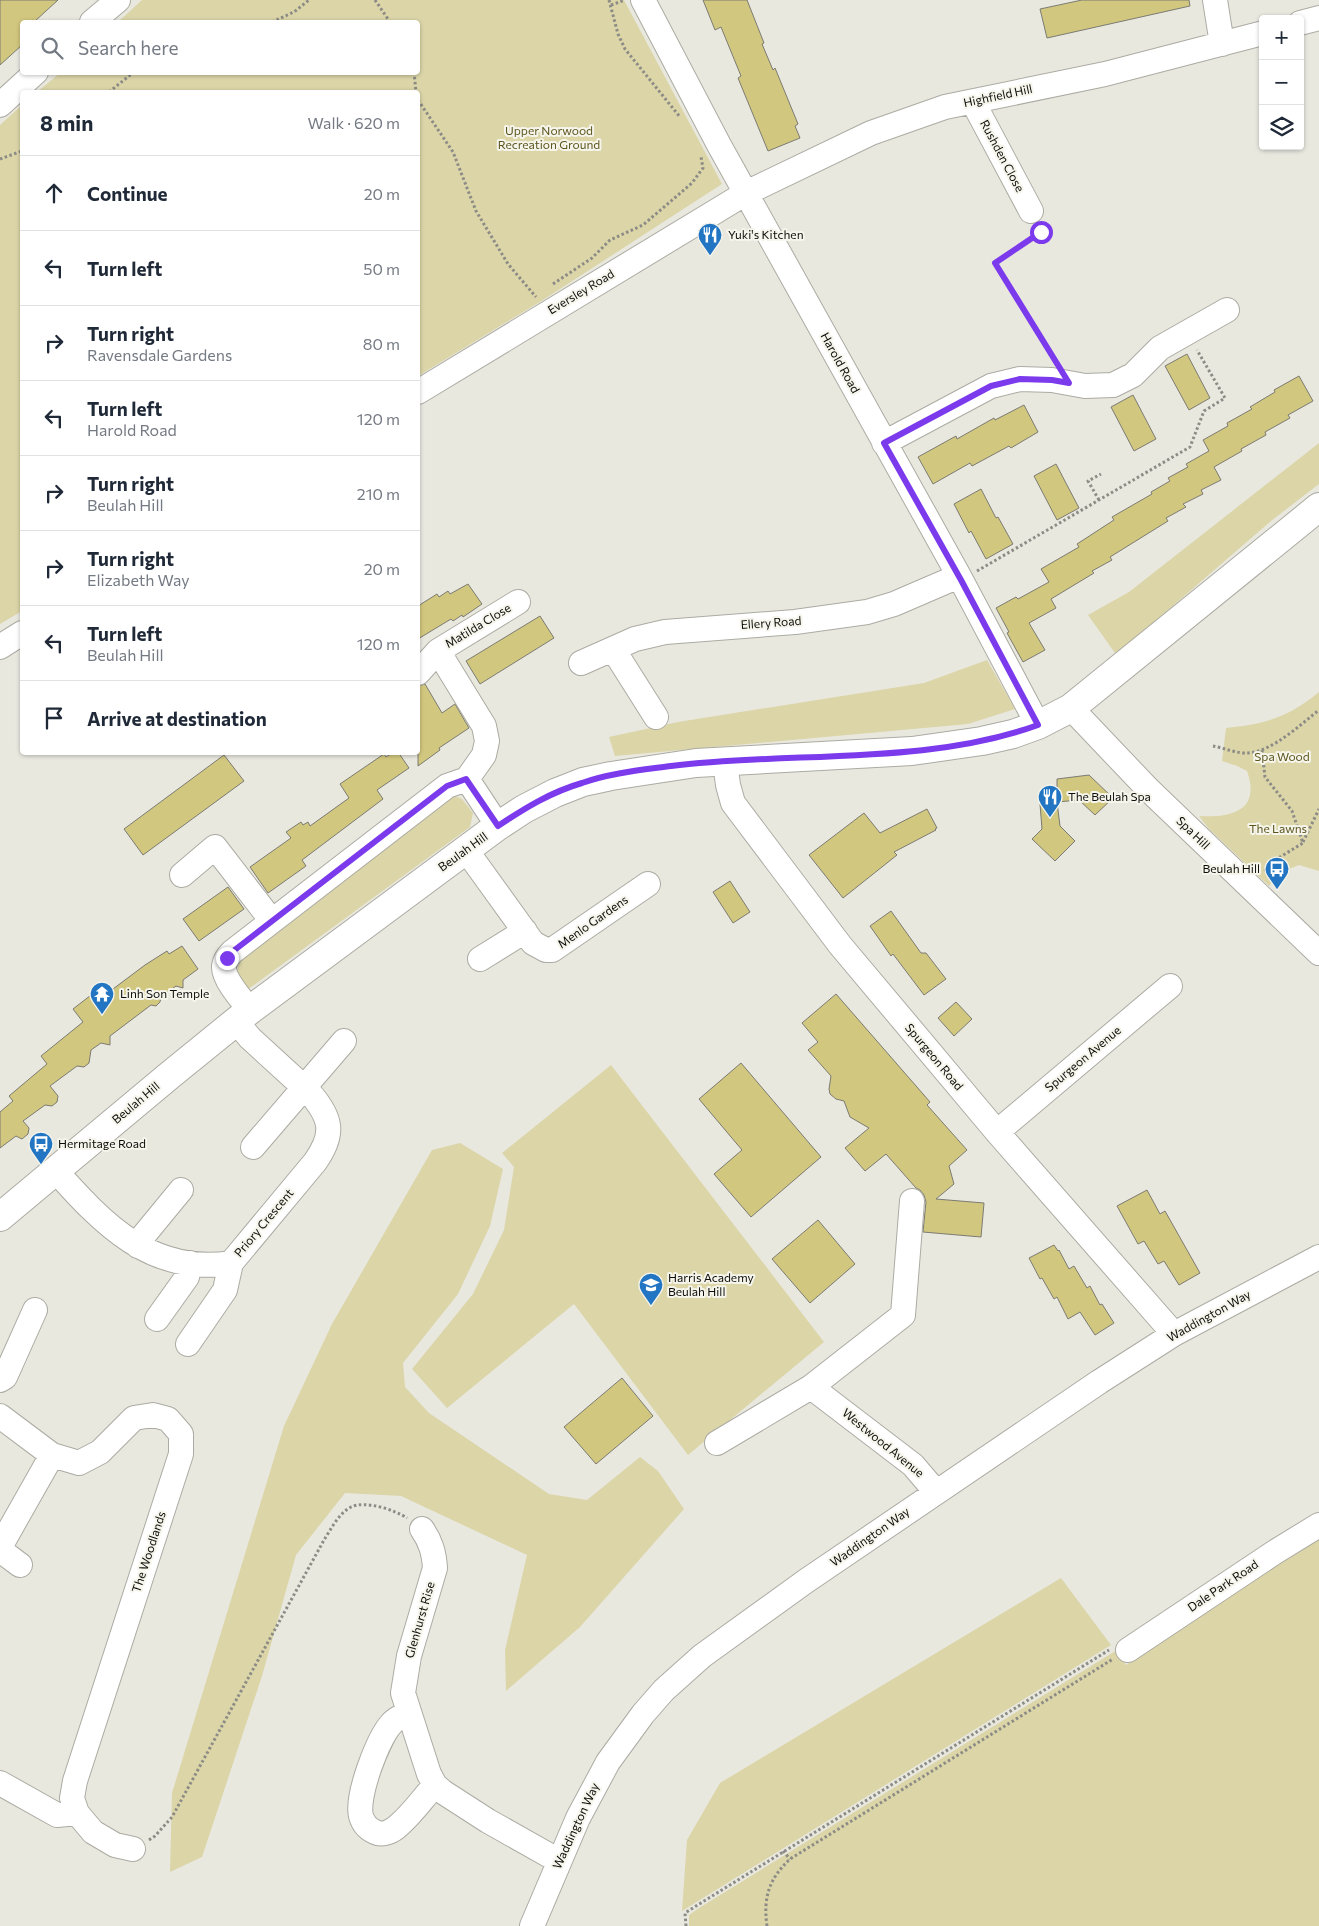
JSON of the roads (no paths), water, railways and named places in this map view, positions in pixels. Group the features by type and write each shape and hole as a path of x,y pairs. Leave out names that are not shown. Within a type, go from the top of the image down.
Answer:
{"main road":[{"name":"Beulah Hill","path":"0,1217 243,1016 498,826 524,809 554,793 583,782 650,769 725,761 912,751 982,741 1013,734 1038,725 1071,708 1317,512"}],"street":[{"path":"94,20 118,0"},
{"name":"Harold Road","path":"643,0 746,193 960,578 1038,725"},
{"path":"1215,0 1222,44"},
{"path":"1304,22 1319,18"},
{"name":"Highfield Hill","path":"746,193 871,134 922,114 1105,74 1259,34"},
{"path":"0,105 33,75"},
{"name":"Rushden Close","path":"973,102 1031,211"},
{"name":"Eversley Road","path":"420,391 746,193"},
{"path":"884,443 991,386 1020,379 1052,380 1085,386 1113,385 1133,375 1160,348 1227,310"},
{"name":"Ellery Road","path":"581,663 635,639 665,632 794,622 867,612 894,604 960,578"},
{"name":"Matilda Close","path":"420,671 438,650 518,602"},
{"path":"0,647 20,634"},
{"path":"613,649 656,718"},
{"path":"243,1016 224,966 232,952 447,786 466,779 484,755 487,741 484,726 438,650"},
{"name":"Spa Hill","path":"1071,708 1148,790 1319,953"},
{"name":"Spurgeon Road","path":"725,761 730,796 748,826 840,945 997,1132 1174,1334"},
{"path":"466,779 498,826"},
{"path":"182,875 215,848 272,920"},
{"name":"Menlo Gardens","path":"466,850 533,943 546,950 552,950 648,884"},
{"path":"480,959 525,931"},
{"name":"Spurgeon Avenue","path":"997,1132 1170,986"},
{"name":"Priory Crescent","path":"55,1170 100,1219 138,1246 171,1261 212,1265 231,1263 323,1150 328,1136 329,1124 318,1102 250,1038 243,1016"},
{"path":"253,1147 344,1041"},
{"path":"138,1246 144,1235 181,1190"},
{"path":"717,1443 818,1392 903,1315 912,1201"},
{"name":"Waddington Way","path":"532,1926 578,1818 608,1762 628,1732 664,1690 696,1660 936,1492 1099,1382 1174,1334 1319,1257"},
{"path":"157,1319 187,1277 190,1263"},
{"path":"188,1344 225,1290 231,1263"},
{"path":"0,1380 5,1377 35,1310"},
{"name":"Westwood Avenue","path":"818,1392 913,1465 936,1492"},
{"name":"The Woodlands","path":"0,1416 52,1455 79,1463 100,1452 134,1418 153,1415 168,1419 181,1434 181,1454 75,1781 72,1798 77,1813"},
{"path":"20,1565 0,1549 52,1455"},
{"name":"Dale Park Road","path":"1128,1650 1275,1552 1319,1525"},
{"name":"Glenhurst Rise","path":"422,1529 431,1546 434,1556 434,1568 413,1640 403,1693 429,1774 435,1785"},
{"path":"408,1713 399,1717 391,1724 367,1774 360,1806 364,1823 368,1829 382,1834 399,1826 435,1785 488,1821 559,1861"},
{"path":"0,1783 58,1815 77,1813 93,1832 115,1845 133,1849"}],"place":[{"name":"Yuki's Kitchen","path":"710,256"},
{"name":"The Beulah Spa","path":"1050,818"},
{"name":"Beulah Hill","path":"1277,890"},
{"name":"Linh Son Temple","path":"102,1015"},
{"name":"Hermitage Road","path":"41,1165"},
{"name":"Harris Academy Beulah Hill","path":"651,1306"}],"park label":[{"name":"Upper Norwood Recreation Ground","path":"549,138"},
{"name":"Spa Wood","path":"1282,757"},
{"name":"The Lawns","path":"1278,829"}]}
